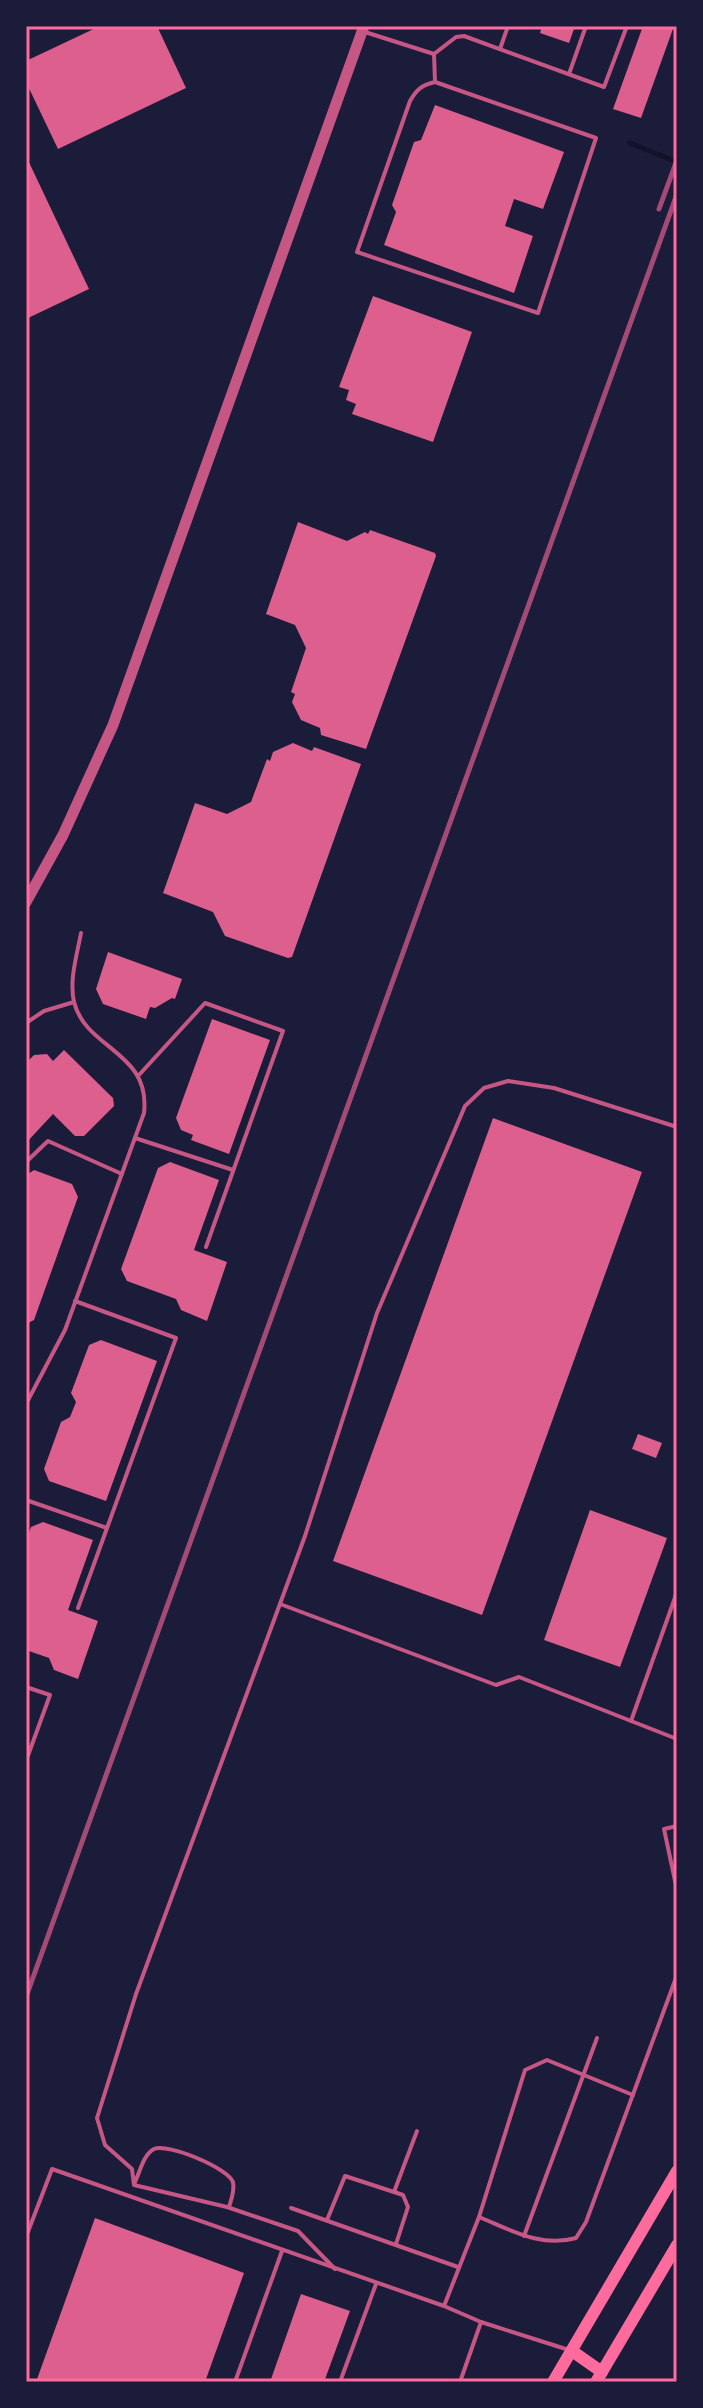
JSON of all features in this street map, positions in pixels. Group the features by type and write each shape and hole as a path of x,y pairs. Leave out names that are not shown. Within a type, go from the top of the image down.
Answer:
{"main road":[{"path":"553,2382 677,2171"},
{"path":"572,2351 599,2377 677,2245"}],"street":[{"path":"27,898 63,835 113,725 364,29"}],"lane":[{"path":"500,49 508,26"},
{"path":"569,74 586,26"},
{"path":"434,54 456,37 464,36 604,87 627,26"},
{"path":"364,29 434,54"},
{"path":"434,54 435,82"},
{"path":"435,82 596,138 538,313 357,252 410,101 416,90 435,82"},
{"path":"26,1402 65,1330 144,1113 146,1099 139,1075 78,1013 74,1002 74,972 81,933"},
{"path":"26,1023 55,1007 74,1002"},
{"path":"139,1075 205,1003 283,1031 206,1247"},
{"path":"134,2185 132,2169 105,2145 97,2118 136,1994 305,1536 377,1313 465,1106 484,1088 508,1081 554,1088 677,1127"},
{"path":"135,1138 233,1170"},
{"path":"26,1162 48,1141 122,1174"},
{"path":"75,1301 176,1338 78,1608"},
{"path":"26,1500 107,1528"},
{"path":"631,1722 677,1592"},
{"path":"280,1604 496,1685 519,1677 677,1739"},
{"path":"26,1687 50,1695 26,1761"},
{"path":"677,1826 664,1829 677,1890"},
{"path":"479,2217 524,2236 558,2243 576,2238 586,2222 677,1975"},
{"path":"524,2236 597,2038"},
{"path":"444,2306 479,2217 525,2070 547,2060 633,2095"},
{"path":"394,2192 417,2131"},
{"path":"134,2185 148,2154 154,2149 168,2149 227,2173 233,2181 234,2190 229,2207"},
{"path":"26,2237 52,2169 444,2306 481,2322 572,2351"},
{"path":"327,2220 345,2176 403,2195 408,2207 396,2245"},
{"path":"134,2185 229,2207 298,2231 335,2269"},
{"path":"291,2208 458,2267"},
{"path":"235,2382 282,2251"},
{"path":"340,2382 376,2284"},
{"path":"460,2382 481,2322"}],"building":[{"path":"100,26 157,26 186,88 58,149 26,82 26,61"},
{"path":"542,26 575,26 569,43 540,33"},
{"path":"643,26 674,26 641,118 613,109"},
{"path":"435,105 564,152 543,209 514,199 505,226 533,236 514,293 384,245 396,212 392,205 414,142 421,140"},
{"path":"26,156 89,289 26,319"},
{"path":"373,296 472,332 433,442 352,414 356,404 346,400 349,390 339,387"},
{"path":"298,522 347,541 365,532 368,534 370,530 435,553 436,556 366,749 321,735 320,728 301,720 292,702 295,694 291,692 306,648 295,625 266,614"},
{"path":"293,743 361,764 292,957 288,958 225,936 213,912 163,893 195,803 227,814 251,802 267,759 270,761 273,752"},
{"path":"108,952 182,979 175,999 155,1008 150,1007 146,1019 103,1004 96,989"},
{"path":"212,1019 270,1040 229,1154 191,1140 193,1135 181,1130 176,1118"},
{"path":"64,1050 113,1098 114,1106 84,1136 75,1136 53,1114 26,1143 26,1063 34,1055 47,1054 53,1061"},
{"path":"493,1118 642,1172 482,1615 333,1561"},
{"path":"170,1162 219,1180 194,1250 227,1262 207,1321 181,1310 176,1299 127,1281 121,1269 158,1168"},
{"path":"34,1170 72,1184 78,1197 34,1320 26,1324 26,1179"},
{"path":"101,1340 157,1361 106,1501 49,1481 44,1469 61,1422 70,1417 76,1402 71,1393 89,1345"},
{"path":"638,1434 662,1443 656,1458 632,1449"},
{"path":"590,1510 667,1538 620,1667 544,1640"},
{"path":"43,1522 93,1540 68,1610 98,1621 78,1679 54,1670 49,1658 26,1650 26,1541 31,1527"},
{"path":"95,2218 244,2273 205,2382 36,2382"},
{"path":"301,2294 350,2311 324,2382 270,2382"}],"waterway":[{"path":"630,143 677,162"}],"railway":[{"path":"659,209 677,160"},
{"path":"26,1997 677,194"}]}
